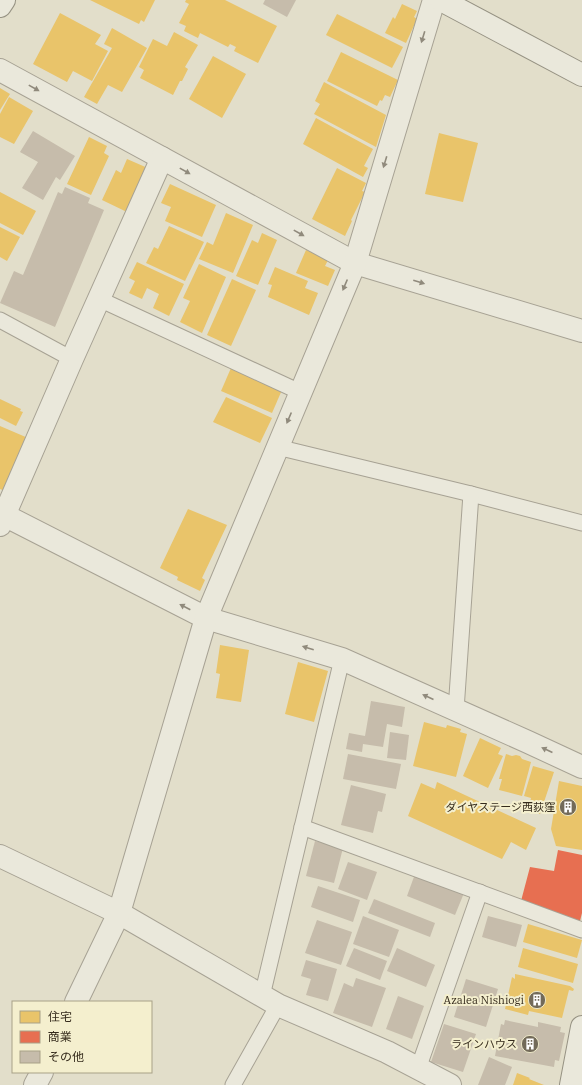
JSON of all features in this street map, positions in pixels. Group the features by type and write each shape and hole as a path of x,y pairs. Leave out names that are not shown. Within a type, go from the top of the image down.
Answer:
{"street":[{"path":"0,6 4,0"},
{"path":"76,1001 119,914 206,618 355,263 434,0"},
{"path":"441,0 582,75"},
{"path":"0,70 355,263 582,331"},
{"path":"162,158 1,518 206,618 342,659 582,767"},
{"path":"0,856 119,914 270,1000 387,1052 450,1085"},
{"path":"571,1085 582,1027"},
{"path":"35,1085 41,1073"}],"lane":[{"path":"99,299 300,392"},
{"path":"0,320 72,359"},
{"path":"277,446 582,523"},
{"path":"456,710 471,494"},
{"path":"233,1085 270,1000 302,827 342,659"},
{"path":"302,827 582,930"},
{"path":"418,1069 480,892"}],"building: 住宅":[{"path":"90,0 155,0 144,22 141,20 139,24"},
{"path":"186,0 225,0 277,26 258,63 234,51 236,47 230,44 228,47 200,33 198,38 184,31 186,26 179,23 189,4 185,2"},
{"path":"402,4 417,11 414,17 417,19 406,43 385,33 393,17 395,19"},
{"path":"60,13 101,35 95,44 108,51 92,81 73,71 67,82 33,64"},
{"path":"337,14 403,47 392,68 326,35"},
{"path":"112,28 147,48 122,92 108,85 97,104 84,97 112,48 104,44"},
{"path":"174,32 198,45 185,67 188,69 182,81 180,81 173,95 140,78 144,70 139,67 153,39 167,46"},
{"path":"341,52 398,80 390,97 385,95 377,106 327,81"},
{"path":"213,56 246,74 222,118 189,99"},
{"path":"324,82 386,115 376,147 314,114 320,104 315,101"},
{"path":"0,88 10,94 0,110"},
{"path":"9,97 33,111 14,144 0,137 0,114"},
{"path":"316,118 373,149 364,166 368,168 363,177 303,144"},
{"path":"439,133 478,143 463,202 425,194"},
{"path":"89,137 107,146 104,153 109,156 91,195 67,184"},
{"path":"127,159 150,169 129,213 102,200 116,170 121,173"},
{"path":"337,168 366,183 362,191 365,192 345,236 312,219"},
{"path":"170,184 216,205 202,237 165,221 171,207 161,203"},
{"path":"0,192 36,211 23,235 0,223"},
{"path":"226,213 253,225 233,273 199,259 207,242 213,245"},
{"path":"169,226 204,242 185,281 146,263 154,247 158,249"},
{"path":"0,227 20,237 7,261 0,257"},
{"path":"262,233 277,240 258,285 236,276 252,240 258,243"},
{"path":"306,250 328,260 325,266 335,270 328,286 296,273"},
{"path":"137,262 184,284 169,316 153,308 159,294 147,288 142,299 129,293 135,281 129,278"},
{"path":"199,264 226,277 202,333 180,322 190,301 183,298"},
{"path":"275,267 308,281 305,288 318,293 309,315 268,297 272,285 268,284"},
{"path":"232,279 256,290 231,346 207,335"},
{"path":"231,368 282,390 272,413 221,391"},
{"path":"226,397 272,418 260,443 213,422"},
{"path":"0,399 21,409 20,411 23,412 16,426 0,418"},
{"path":"0,426 28,438 5,491 0,489"},
{"path":"188,509 227,525 202,578 205,580 200,591 177,580 178,577 160,568"},
{"path":"220,645 249,650 241,702 216,698 220,674 216,673"},
{"path":"298,662 328,671 314,722 285,714"},
{"path":"424,722 446,728 447,725 461,729 460,732 467,734 456,777 413,766"},
{"path":"480,738 501,748 498,754 503,756 488,788 463,776"},
{"path":"506,754 520,756 522,759 531,762 522,796 499,790 502,779 499,779"},
{"path":"533,766 554,772 540,814 528,810 531,798 524,796"},
{"name":"ダイヤステージ西荻窪","path":"559,781 582,786 582,850 556,846 551,829"},
{"path":"437,782 536,828 526,850 511,842 502,859 408,816 421,783 435,789"},
{"path":"528,924 582,940 577,958 523,942"},
{"path":"523,948 578,964 573,983 518,967"},
{"name":"Azalea Nishiogi","path":"515,974 570,986 574,989 573,991 569,990 562,1018 529,1011 528,1015 505,1009 512,977 515,979"},
{"path":"517,1073 530,1078 529,1079 544,1085 513,1085"}],"building: 商業":[{"path":"558,850 582,855 582,913 580,921 521,901 530,867 554,871"}],"building: その他":[{"path":"265,0 296,0 287,17 263,4"},
{"path":"33,131 75,156 60,180 56,177 43,200 22,188 38,162 20,152"},
{"path":"65,187 90,198 88,203 104,210 55,327 0,303 14,271 23,275 58,192 62,194"},
{"path":"371,701 405,707 402,727 387,724 383,747 363,744 362,752 346,749 349,733 365,736"},
{"path":"390,732 409,735 406,760 387,758"},
{"path":"348,754 401,764 396,789 343,779"},
{"path":"351,785 386,794 382,812 378,811 373,833 341,825"},
{"path":"315,841 343,848 334,883 306,876"},
{"path":"348,862 377,872 367,900 338,889"},
{"path":"415,874 464,893 455,915 407,896"},
{"path":"318,886 360,900 353,922 311,907"},
{"path":"374,899 435,923 430,937 368,913"},
{"path":"363,916 399,930 389,957 353,944"},
{"path":"488,916 522,925 516,947 482,937"},
{"path":"317,920 352,932 341,965 305,953"},
{"path":"354,948 387,961 380,980 346,966"},
{"path":"397,948 435,965 426,987 387,971"},
{"path":"306,960 337,969 328,1001 306,995 311,979 301,976"},
{"path":"356,978 386,988 372,1027 333,1013 344,983 353,987"},
{"path":"466,979 498,989 486,1027 454,1017"},
{"path":"398,996 424,1006 412,1039 386,1029"},
{"name":"ラインハウス","path":"505,1020 538,1027 538,1022 561,1027 560,1032 565,1033 559,1061 555,1060 554,1067 495,1056 501,1024 504,1025"},
{"path":"444,1024 476,1034 463,1072 431,1062"},
{"path":"489,1057 512,1067 505,1085 478,1085"}],"place":[{"name":"ダイヤステージ西荻窪","path":"568,807"},
{"name":"Azalea Nishiogi","path":"537,1000"},
{"name":"ラインハウス","path":"530,1044"}]}
